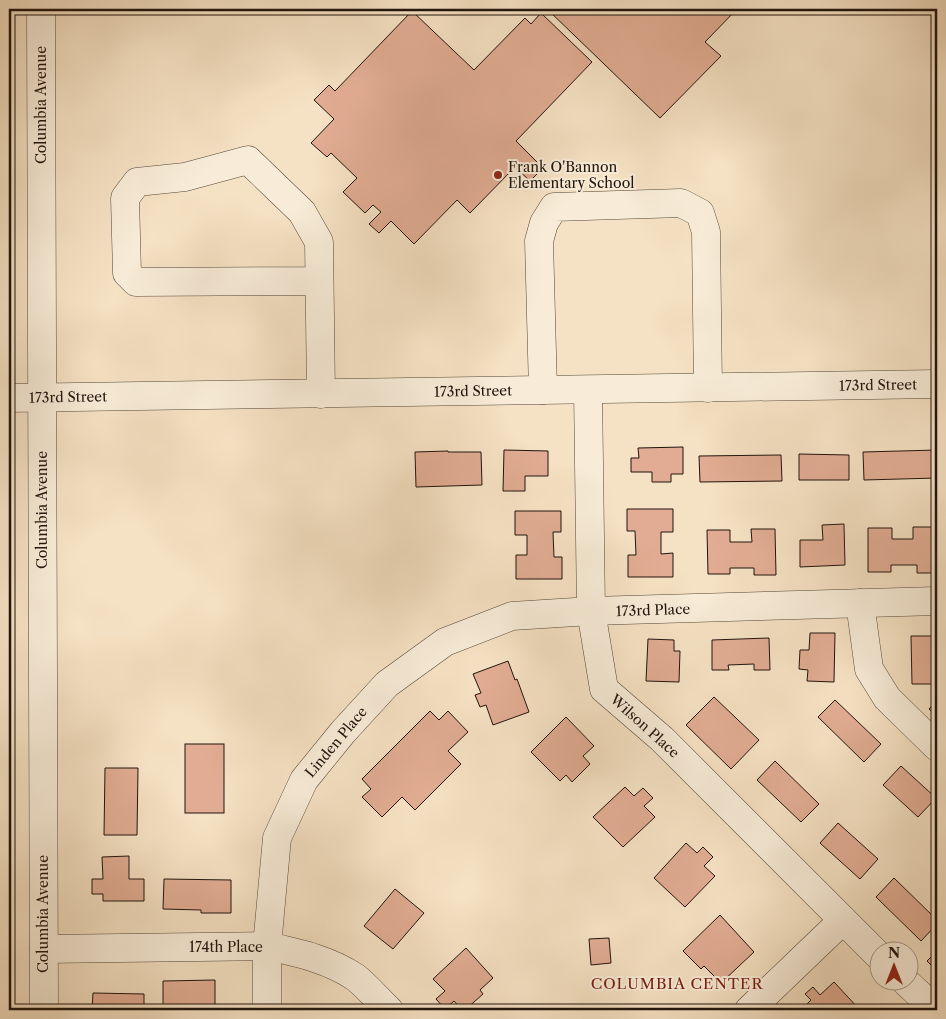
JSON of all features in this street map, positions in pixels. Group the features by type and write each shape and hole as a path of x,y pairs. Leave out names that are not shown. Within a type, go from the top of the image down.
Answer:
{"street":[{"name":"Columbia Avenue","path":"42,9 44,1010"},
{"path":"319,281 136,282 127,274 125,198 137,182 185,177 248,160 302,212 319,242 321,394"},
{"path":"543,390 539,240 544,223 554,207 680,203 700,213 706,232 708,388"},
{"name":"173rd Street","path":"9,398 937,384"},
{"name":"Wilson Place","path":"588,390 591,612 604,689 662,739 868,945"},
{"name":"173rd Place","path":"387,684 445,642 512,616 937,601"},
{"path":"860,603 869,669 887,698 937,747"},
{"name":"Linden Place","path":"267,1010 267,946 277,838 304,780 343,732 387,684"},
{"path":"749,1010 843,920"},
{"name":"174th Place","path":"44,949 267,946 302,953 331,963 356,978 389,1010"},
{"path":"917,992 936,1010"}],"building":[{"path":"547,9 737,9 705,42 721,56 660,118"},
{"path":"412,11 474,70 525,18 531,24 541,13 592,62 516,141 543,168 530,181 515,167 470,213 457,200 414,244 391,221 379,233 369,224 381,212 373,205 365,213 343,192 357,178 331,153 327,157 311,143 334,119 314,100 329,85 335,91"},
{"path":"683,447 683,474 671,474 671,482 652,482 652,472 631,472 631,458 639,458 638,448"},
{"path":"504,450 548,451 548,476 525,476 525,491 503,491"},
{"path":"937,450 937,478 864,480 863,452"},
{"path":"415,452 481,452 482,485 416,487"},
{"path":"799,454 849,455 849,480 799,480"},
{"path":"781,455 782,481 700,482 699,456"},
{"path":"627,509 673,509 673,532 661,532 661,554 673,553 673,577 628,577 628,555 636,555 635,531 627,531"},
{"path":"515,511 561,511 561,532 553,532 554,557 562,557 562,579 516,579 516,555 527,555 527,535 515,535"},
{"path":"844,524 845,565 800,567 800,540 823,540 822,525"},
{"path":"913,527 937,527 937,573 917,573 917,565 891,565 891,572 868,572 868,528 892,528 892,539 913,539"},
{"path":"751,529 775,529 776,575 754,575 754,568 730,568 730,574 708,574 707,530 730,530 730,542 752,542"},
{"path":"810,633 835,633 834,682 807,681 808,670 799,669 800,650 809,650"},
{"path":"911,636 937,636 937,684 912,684"},
{"path":"769,638 770,670 754,670 754,664 728,665 729,670 712,670 712,640"},
{"path":"648,639 674,640 674,651 680,651 679,682 646,681"},
{"path":"508,661 529,712 493,725 486,705 480,707 475,695 481,693 473,674"},
{"path":"714,697 759,740 731,769 686,725"},
{"path":"835,700 881,744 864,762 818,717"},
{"path":"937,700 937,717 929,709"},
{"path":"430,711 439,720 448,711 468,732 448,751 461,764 415,810 402,797 382,817 362,797 371,789 362,779"},
{"path":"566,717 594,746 583,756 590,764 572,782 566,775 560,781 531,752"},
{"path":"185,744 224,744 224,813 185,813"},
{"path":"775,761 819,804 801,822 757,780"},
{"path":"901,766 936,798 918,817 883,785"},
{"path":"105,768 138,768 137,835 104,835"},
{"path":"625,787 634,796 643,788 653,798 644,806 655,817 623,847 593,817"},
{"path":"838,823 878,859 860,879 820,843"},
{"path":"686,843 697,853 703,847 713,857 704,866 715,876 685,907 654,878"},
{"path":"129,856 129,879 144,879 144,901 103,901 103,894 92,894 92,879 103,879 102,857"},
{"path":"894,878 937,920 937,924 921,941 876,897"},
{"path":"164,879 231,880 231,913 201,913 201,910 163,909"},
{"path":"395,889 424,913 393,949 364,926"},
{"path":"720,915 754,952 721,983 704,966 701,969 683,951"},
{"path":"609,938 611,963 591,965 589,939"},
{"path":"466,948 493,978 480,990 483,994 465,1010 462,1010 454,1001 445,1009 436,999 445,991 433,979"},
{"path":"937,951 937,971 927,961"},
{"path":"215,980 215,1010 163,1010 163,981"},
{"path":"834,982 860,1010 801,1010 811,1000 805,994 813,987 820,995"},
{"path":"93,993 144,994 144,1010 92,1010"},
{"path":"294,1008 338,1009 338,1010 294,1010"}],"place":[{"name":"Frank O'Bannon Elementary School","path":"498,175"}],"district":[{"name":"COLUMBIA CENTER","path":"677,983"}]}
